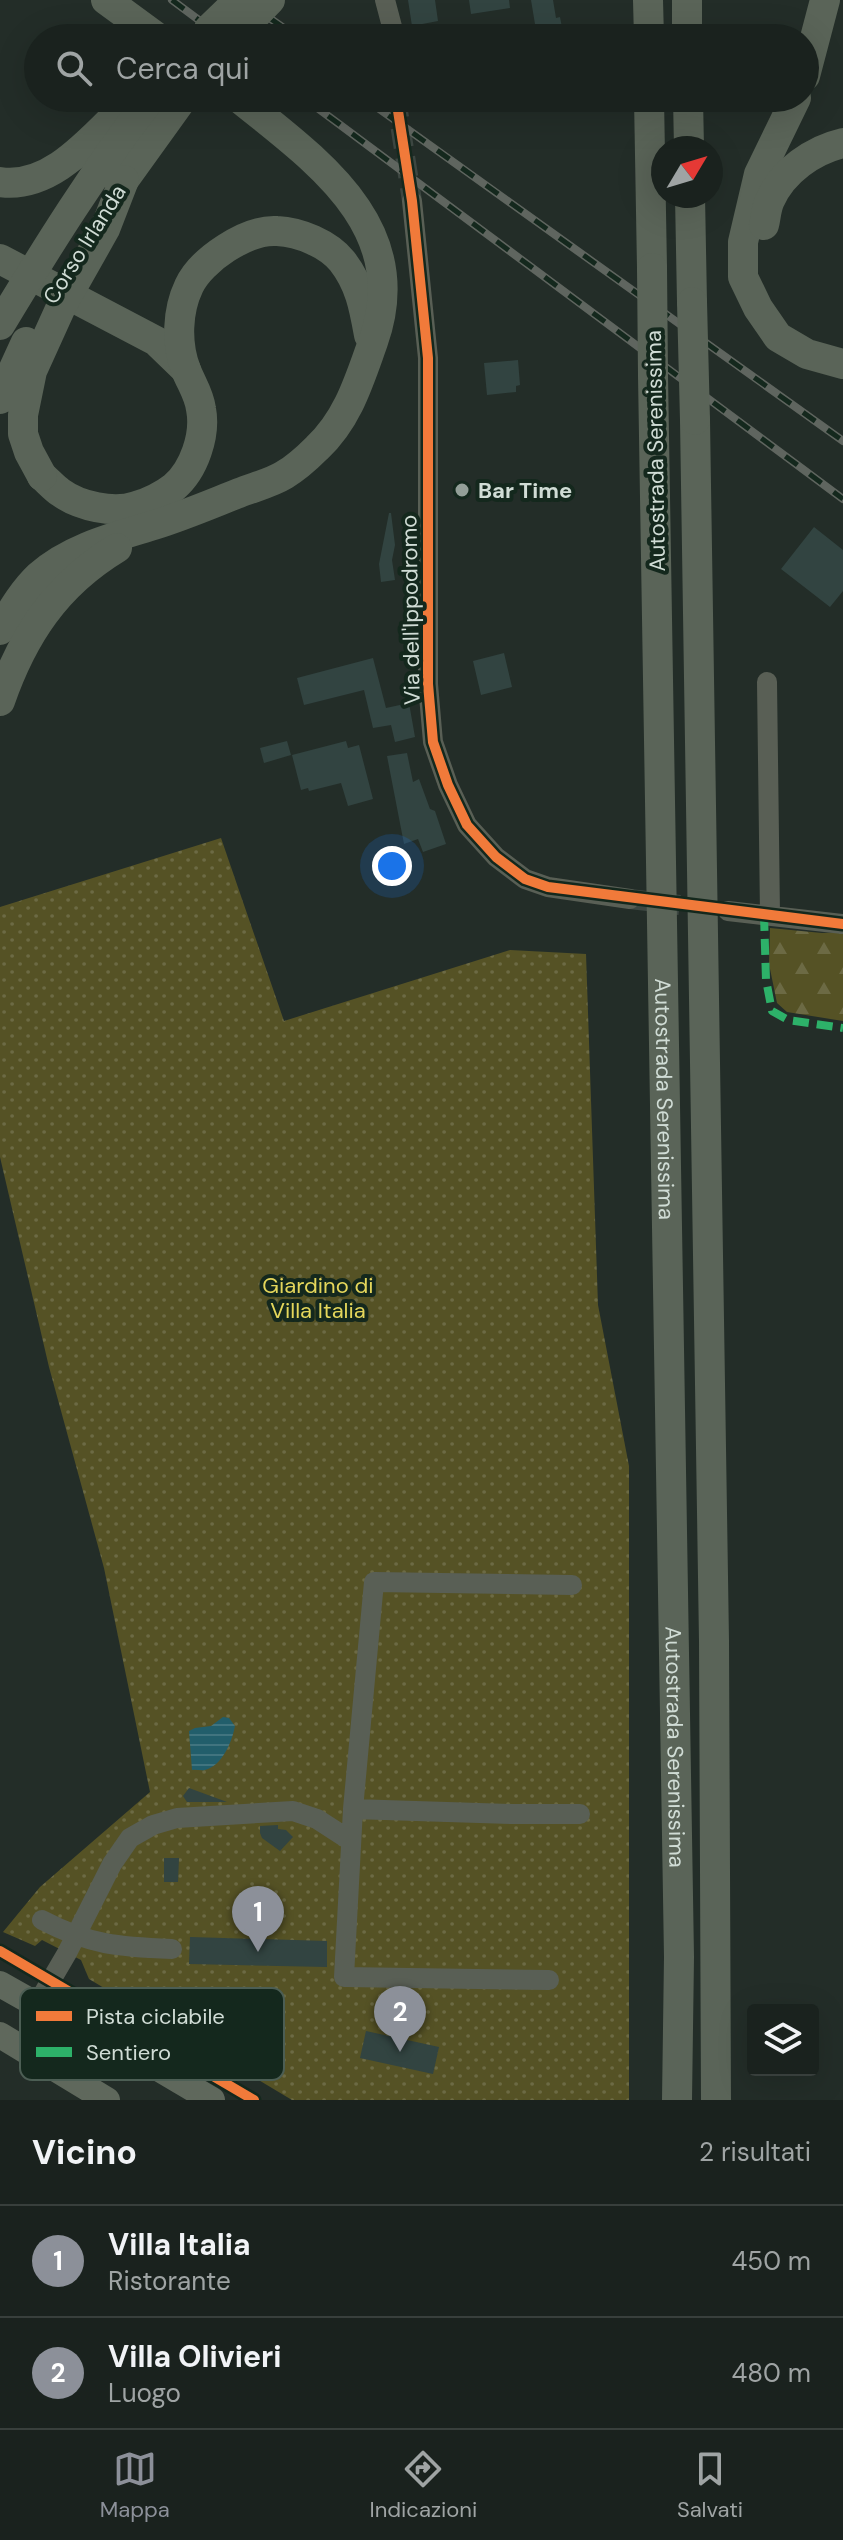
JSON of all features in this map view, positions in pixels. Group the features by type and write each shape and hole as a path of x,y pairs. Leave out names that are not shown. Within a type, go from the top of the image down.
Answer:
{"highway":[{"path":"106,0 139,24"},
{"path":"220,24 239,0"},
{"path":"231,24 270,0"},
{"path":"648,0 649,24"},
{"path":"687,0 687,24"},
{"path":"819,24 825,0"},
{"path":"0,182 12,184 52,172 120,112"},
{"name":"Corso Irlanda","path":"0,325 55,232 140,112"},
{"name":"Corso Irlanda","path":"0,399 45,306 124,180 173,112"},
{"path":"0,630 38,577 72,553 161,523 284,475 319,447 348,409 364,372 378,321 382,276 370,227 336,180 256,112"},
{"name":"Autostrada Serenissima","path":"649,112 679,1957 677,2100"},
{"path":"688,112 689,136"},
{"path":"789,112 759,174 743,242 743,277 758,308 778,337 807,354 843,364"},
{"path":"843,143 826,147 794,167 770,200 759,250 759,272 788,323 812,337 843,347"},
{"path":"124,180 105,229 61,307 32,371 23,415 23,434 29,452 42,476 61,493 87,505 134,507 174,486 191,464 200,442 202,412 180,346 180,312 196,273 242,238 275,230 322,244 340,259 359,287 371,349"},
{"name":"Autostrada Serenissima","path":"690,208 714,1641 716,2100"},
{"path":"0,259 156,341 186,370"},
{"path":"0,701 8,677 38,619 61,592 83,571 161,523"},
{"path":"659,2100 659,1775 673,1603"}],"main road":[{"path":"0,1984 20,1996"},
{"path":"0,2035 20,2047"},
{"path":"74,2080 107,2100"},
{"path":"146,2080 180,2100"},
{"path":"178,2080 212,2100"},
{"path":"193,2080 227,2100"}],"street":[{"path":"373,0 379,24"},
{"path":"385,0 391,24"},
{"name":"Via dell'Ippodromo","path":"412,201 428,358 428,684 433,742 448,785 467,825 511,869 568,883 582,891 630,899"},
{"path":"767,682 770,915"},
{"path":"728,911 843,924"},
{"path":"549,1980 344,1977 351,1841 374,1582 572,1585"},
{"path":"353,1809 580,1814"},
{"path":"46,1988 118,1855 130,1838 153,1825 177,1818 293,1811 317,1819 351,1841"},
{"path":"42,1920 74,1936 120,1947 172,1949"}],"green space":[{"name":"Giardino di Villa Italia","path":"221,838 284,1021 510,950 586,954 598,1305 629,1466 629,2100 292,2100 258,2080 284,2080 284,1988 104,1988 89,1979 81,1960 42,1940 35,1946 3,1932 40,1887 150,1792 104,1568 49,1367 0,1157 0,907"},
{"path":"770,928 843,932 843,1021 787,1012 777,1003 769,964"}],"water":[{"path":"223,1717 229,1718 235,1726 225,1752 211,1768 192,1770 189,1731 211,1726"}],"building":[{"path":"408,0 435,0 438,21 412,24"},
{"path":"469,0 509,0 510,8 471,14"},
{"path":"531,0 553,0 556,18 560,17 561,24 535,24"},
{"path":"518,360 520,385 516,386 516,392 487,395 484,363"},
{"path":"389,513 395,545 392,560 395,580 381,582 379,564"},
{"path":"814,527 843,550 843,591 830,607 781,569"},
{"path":"504,653 512,687 481,695 473,661"},
{"path":"373,658 386,708 409,703 415,737 395,742 391,725 373,728 364,690 304,705 297,678"},
{"path":"287,741 291,755 264,763 260,748"},
{"path":"346,741 348,748 359,745 373,799 348,806 341,783 301,790 292,755"},
{"path":"407,753 413,782 419,779 430,809 435,811 446,844 423,852 418,839 404,844 387,756"},
{"path":"189,1788 227,1802 187,1802 183,1796"},
{"path":"278,1825 278,1829 286,1830 293,1837 280,1851 260,1833 260,1826"},
{"path":"164,1858 179,1858 178,1882 164,1882"},
{"path":"190,1937 327,1941 327,1967 189,1964"},
{"path":"366,2031 439,2047 433,2074 360,2058"}],"tunnel":[{"path":"398,112 412,201"},
{"path":"630,899 713,909"}],"railway":[{"path":"172,0 204,24"},
{"path":"224,0 252,20"},
{"path":"244,0 278,24"},
{"path":"323,112 843,499"},
{"path":"384,112 843,441"}],"marked path":[{"path":"764,915 766,980 772,1011 788,1020 843,1028"}],"cycle path":[{"path":"398,112 412,201 428,358 428,684 433,742 448,785 467,825 496,857 525,879 548,887 843,924"},
{"path":"0,1951 63,1988"},
{"path":"220,2080 254,2100"}],"place":[{"name":"Bar Time","path":"462,490"},
{"name":"Villa Italia","path":"258,1952"},
{"name":"Villa Olivieri","path":"400,2052"}]}
